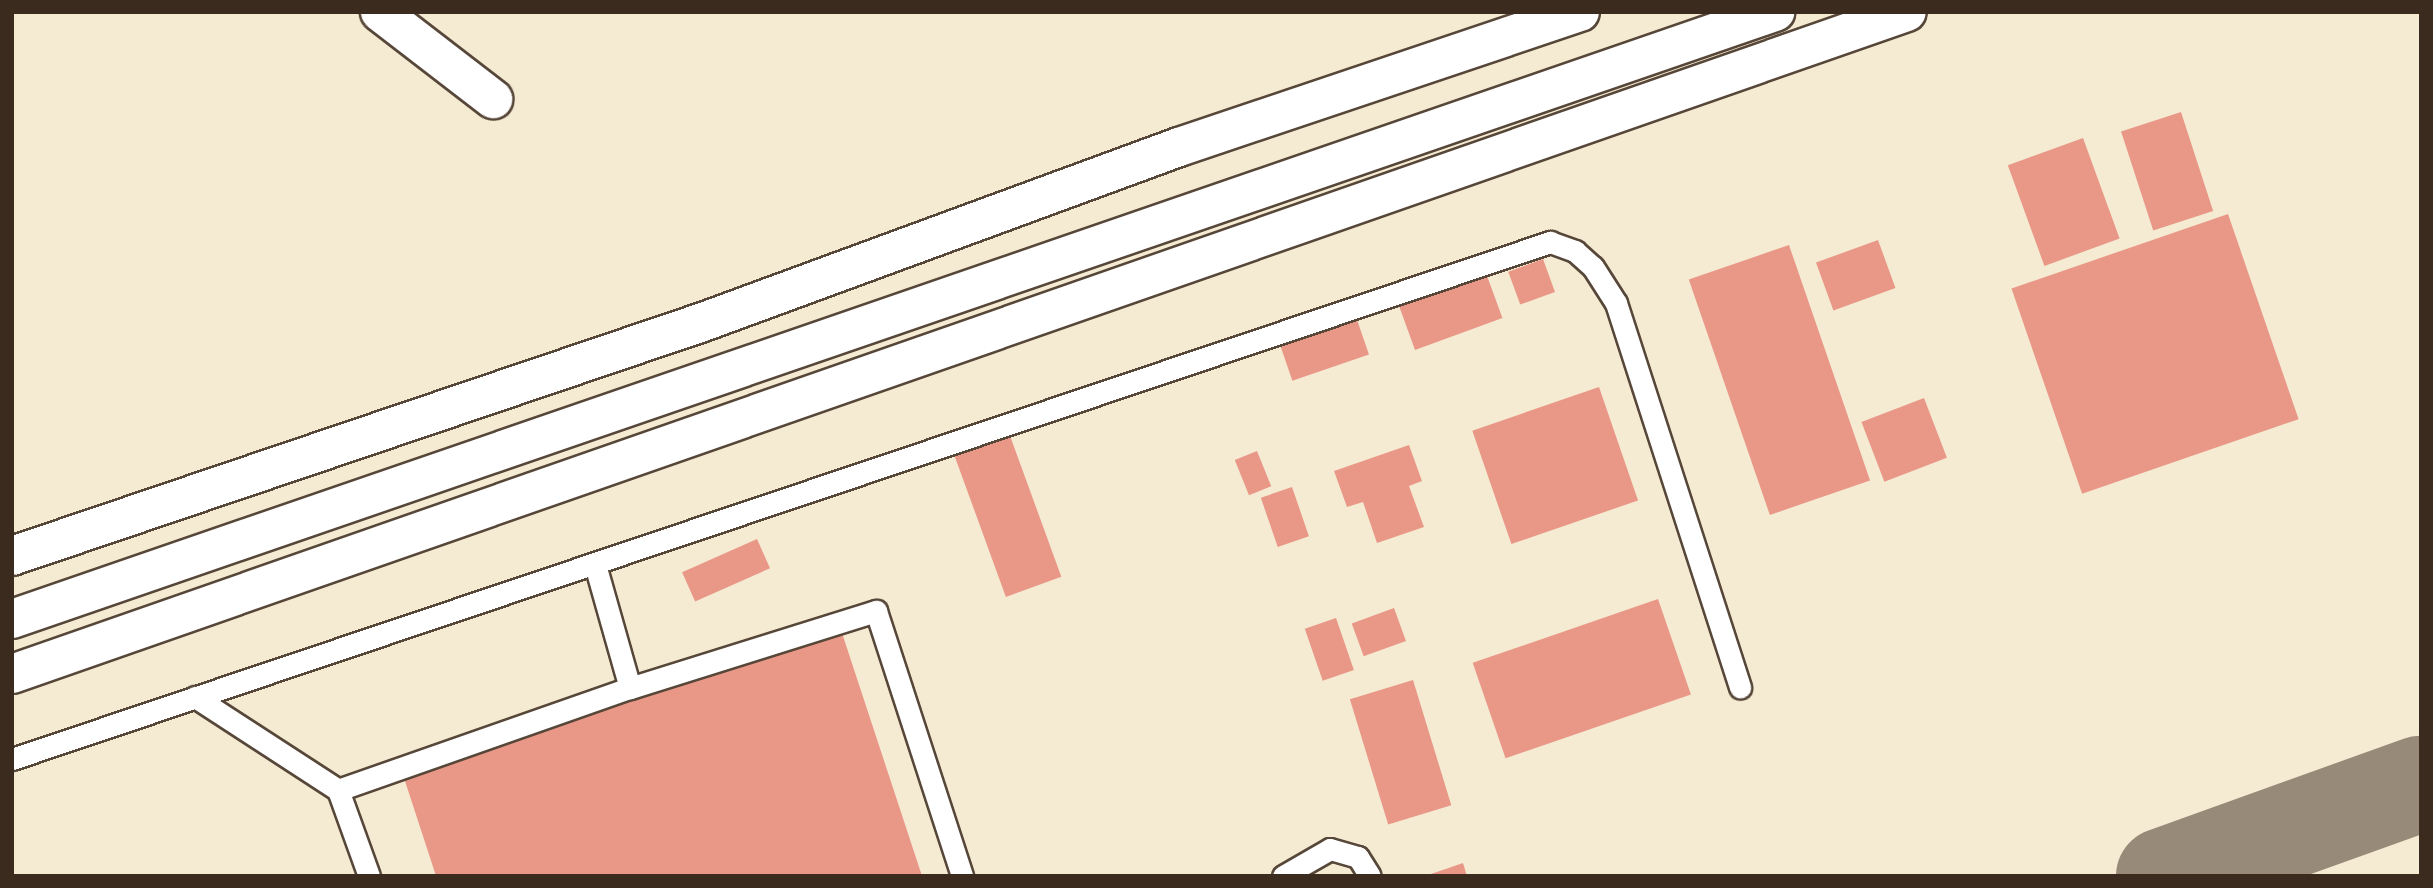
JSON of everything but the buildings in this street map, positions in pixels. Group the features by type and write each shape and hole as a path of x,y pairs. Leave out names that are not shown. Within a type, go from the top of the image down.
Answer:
{"street":[{"path":"380,12 493,99"},
{"path":"12,556 704,322 1179,147 1580,12"},
{"path":"12,619 1775,12"},
{"path":"12,674 1907,12"}],"lane":[{"path":"12,760 1550,242 1575,251 1593,267 1616,303 1740,688"},
{"path":"596,564 630,688"},
{"path":"338,790 630,688 876,611 962,876"},
{"path":"195,697 338,790 369,876"},
{"path":"1283,876 1329,849 1358,857 1370,876"}],"taxiway":[{"path":"2164,876 2420,784"}]}
